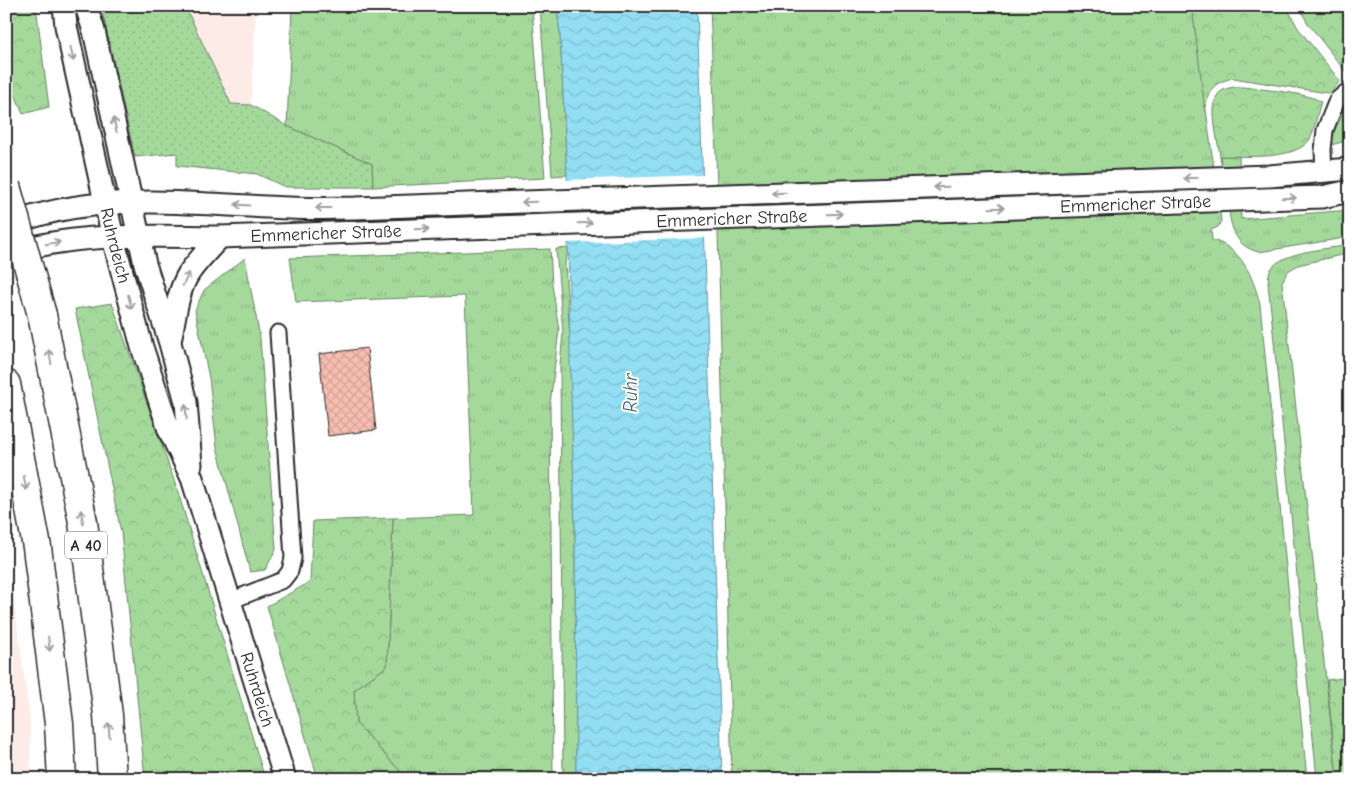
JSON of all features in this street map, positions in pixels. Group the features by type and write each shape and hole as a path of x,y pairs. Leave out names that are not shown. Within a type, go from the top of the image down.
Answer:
{"highway":[{"name":"A 40","path":"6,186 42,315 83,522 108,715 112,779"},
{"path":"6,384 37,547 58,724 62,779"}],"main road":[{"name":"Ruhrdeich","path":"64,6 66,26 105,204 142,347 169,430 192,478 285,779"},
{"name":"Ruhrdeich","path":"86,6 94,31 145,264 186,402 192,478"},
{"name":"Emmericher Straße","path":"6,226 21,220 70,208 131,201 290,208 355,208 1269,176 1350,169"},
{"name":"Emmericher Straße","path":"6,256 23,249 67,241 139,236 220,237 1322,197 1350,191"},
{"path":"170,343 184,282 190,272 220,237"}],"street":[{"path":"1324,172 1323,150 1325,130 1337,100 1350,89"},
{"path":"230,601 283,580 290,571 293,558 278,333"}],"shaded area":[{"path":"185,6 256,6 251,105 231,104"},
{"path":"6,544 30,719 31,779 6,779"}],"green space":[{"path":"6,6 36,6 49,107 23,114 6,72"},
{"path":"101,6 185,6 231,104 251,105 287,126 372,164 373,187 285,187 257,174 177,166 177,153 135,157"},
{"path":"292,6 532,6 545,178 373,187 372,164 287,126"},
{"path":"540,6 557,6 567,175 552,176"},
{"path":"710,6 1192,6 1221,221 1218,227 1211,230 1212,240 1231,250 1245,265 1254,284 1260,304 1307,779 732,779 716,153"},
{"path":"1192,6 1286,6 1298,28 1340,81 1331,92 1327,93 1233,78 1220,82 1212,88 1205,111"},
{"path":"1299,6 1350,6 1350,72 1347,74 1307,22"},
{"path":"1234,87 1296,94 1321,102 1310,139 1303,146 1281,154 1268,156 1220,156 1214,106 1219,93"},
{"path":"1350,101 1350,140 1331,145 1337,122 1342,111"},
{"path":"1220,156 1239,156 1241,219 1350,210 1350,237 1259,252 1243,245 1234,233 1228,209"},
{"path":"1350,245 1350,253 1298,265 1288,271 1282,282 1337,779 1317,779 1268,280 1273,266 1281,260 1304,252"},
{"path":"569,248 565,263 570,338 575,525 576,779 563,779 560,364 563,333 556,249"},
{"path":"550,249 552,284 559,330 550,404 553,779 401,779 400,771 356,723 354,690 387,666 393,518 474,515 465,296 296,302 290,258"},
{"path":"245,258 260,338 276,550 265,570 250,572 217,447 209,378 195,310 204,290"},
{"path":"112,303 178,492 265,779 145,779 121,532 75,309"},
{"path":"393,518 387,666 354,690 356,723 400,771 401,779 318,779 267,606 310,582 313,521"},
{"path":"1350,677 1350,779 1337,779 1327,680"}],"water":[{"name":"Ruhr","path":"557,6 697,6 722,779 576,779 575,525 567,175"}],"pier":[{"path":"704,175 706,238 566,243 564,180"}],"building":[{"path":"367,348 376,430 328,436 319,354"}]}
